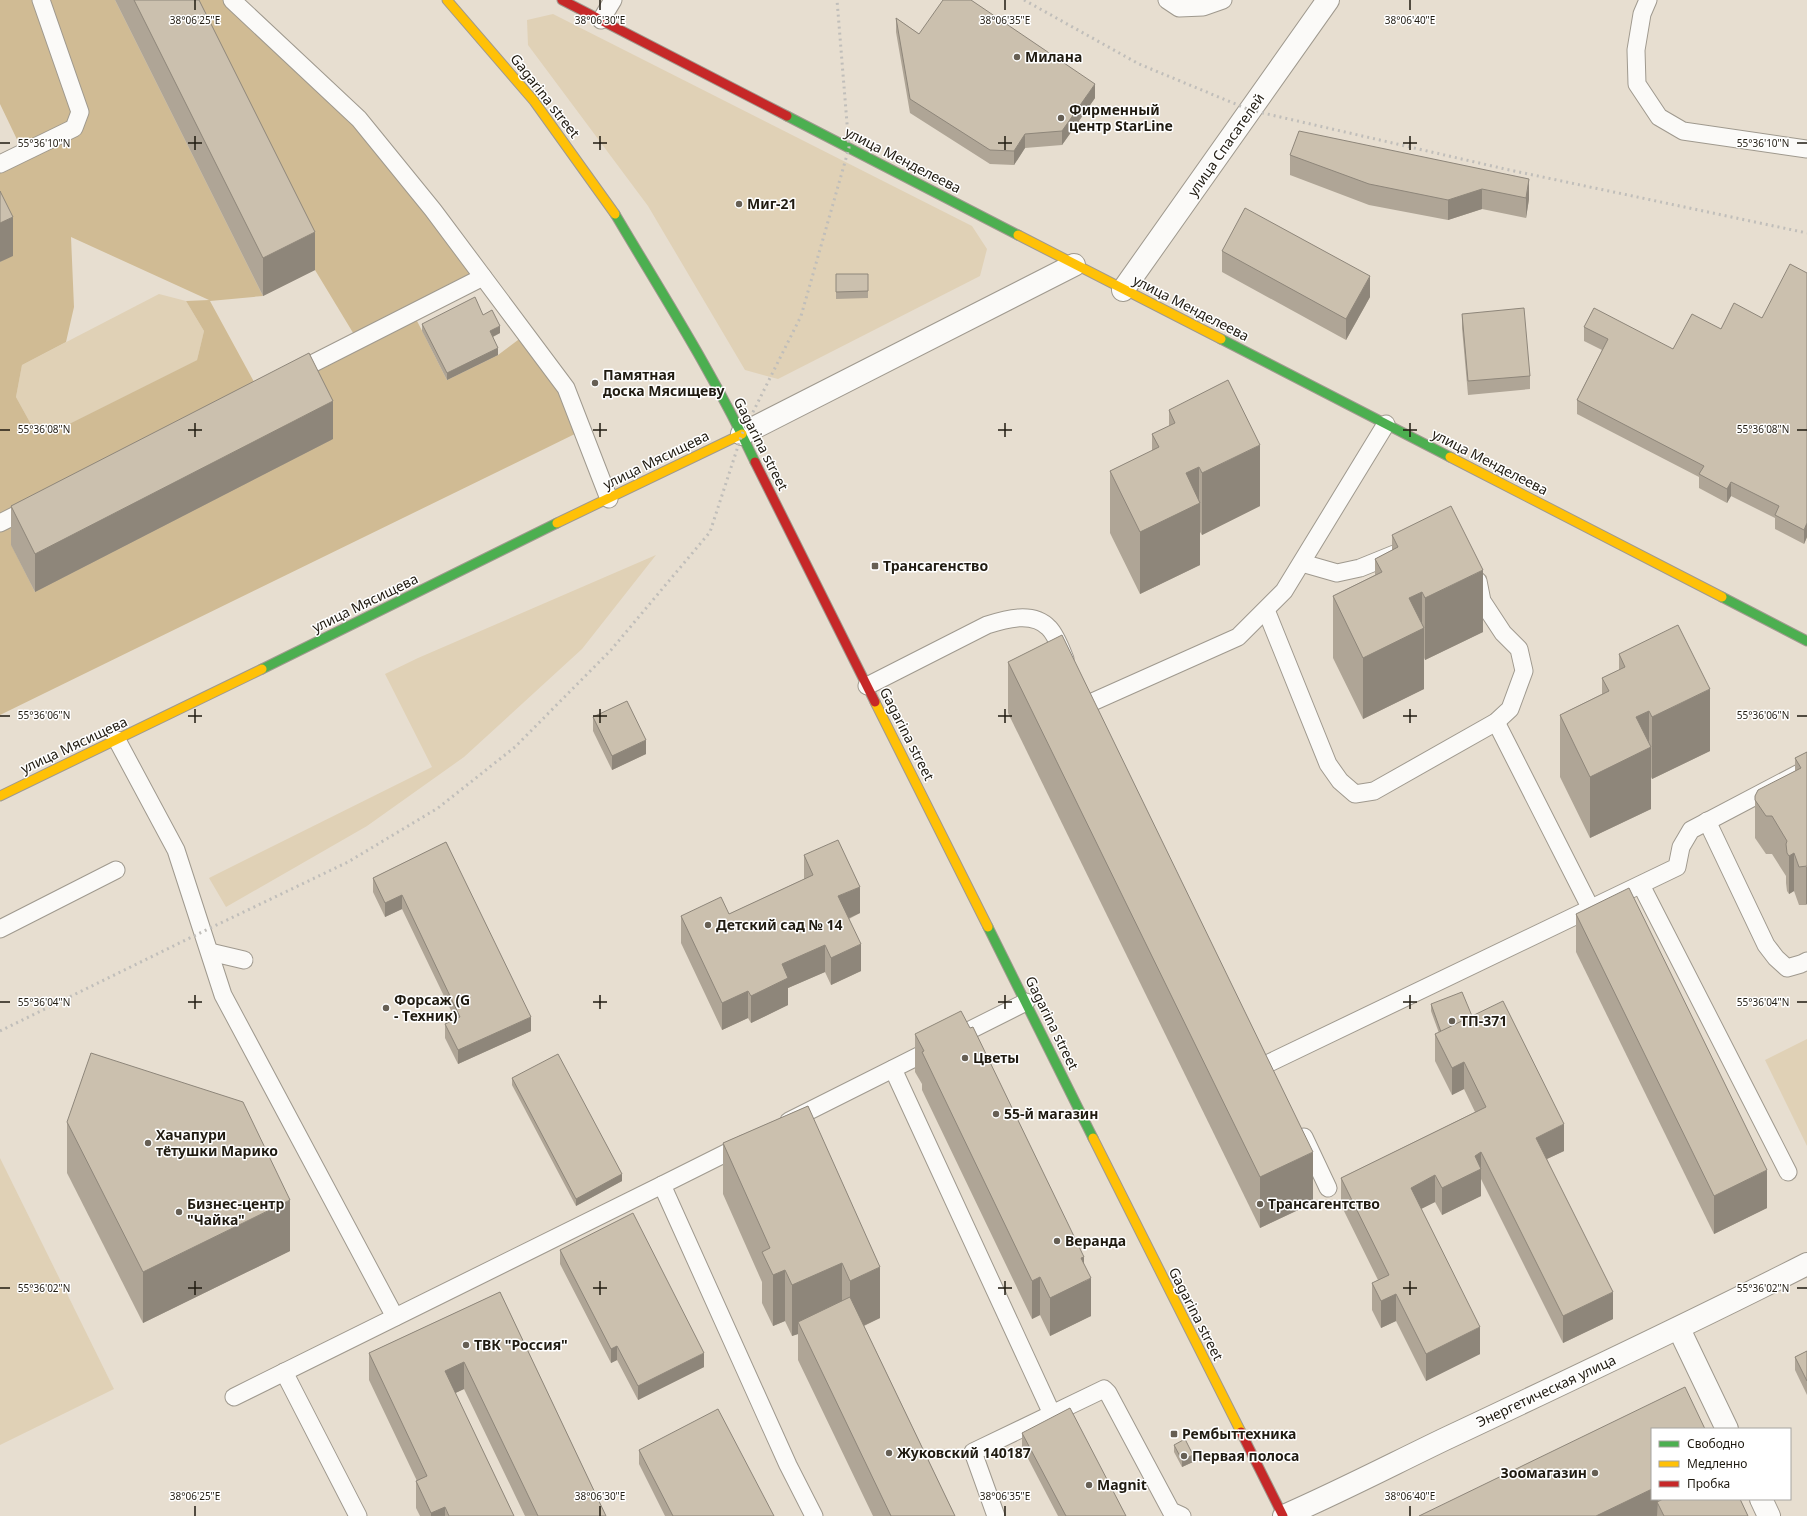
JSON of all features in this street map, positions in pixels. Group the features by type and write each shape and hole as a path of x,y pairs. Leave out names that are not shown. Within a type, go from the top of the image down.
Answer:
{"main road":[{"name":"Gagarina street","path":"447,0 534,102 610,207 742,434 1026,1002 1138,1231 1283,1516"},
{"name":"улица Менделеева","path":"562,0 1074,265 1807,641"},
{"name":"улица Мясищева","path":"0,796 742,434"}],"street":[{"name":"улица Спасателей","path":"1123,290 1328,0"},
{"path":"742,434 1074,265"},
{"name":"Энергетическая улица","path":"1283,1516 1329,1497 1441,1441 1679,1329 1807,1264"},
{"path":"1679,1329 1727,1428"},
{"path":"1761,1500 1769,1516"}],"lane":[{"path":"0,164 74,128 80,112 41,0"},
{"path":"232,0 359,119 434,210 566,388 609,499"},
{"path":"601,20 613,0"},
{"path":"1166,0 1179,8 1203,7 1223,0"},
{"path":"1648,0 1642,14 1636,50 1637,84 1659,118 1683,131 1807,148"},
{"path":"280,380 483,277"},
{"path":"1088,704 1238,637 1284,591 1386,424"},
{"path":"0,523 49,498"},
{"path":"1302,563 1337,573 1360,568 1405,550 1412,549"},
{"path":"1266,610 1328,764 1340,781 1355,794 1374,791 1496,722 1510,710 1524,671 1519,649 1503,633 1482,601 1475,568"},
{"path":"867,686 987,625 1001,620 1022,618 1038,619 1050,629 1071,670"},
{"path":"1496,722 1591,909"},
{"path":"117,740 176,850 223,995 395,1317"},
{"path":"1269,1063 1677,867 1681,847 1691,830 1807,769"},
{"path":"1707,821 1766,945 1776,958 1787,968 1807,961"},
{"path":"0,929 116,870"},
{"path":"1641,885 1788,1172"},
{"path":"210,952 244,960"},
{"path":"777,1127 807,1120 893,1069 1026,1002"},
{"path":"893,1069 1052,1414"},
{"path":"1298,1126 1328,1188"},
{"path":"234,1397 756,1138"},
{"path":"662,1185 788,1465 814,1516"},
{"path":"284,1372 358,1516"},
{"path":"996,1516 973,1452 1104,1389 1108,1393 1171,1511 1182,1516"}],"shaded area":[{"path":"0,0 115,0 263,296 210,301 259,391 11,544 35,592 308,366 358,341 315,270 180,0 232,0 359,119 483,277 413,313 447,380 498,355 526,334 583,430 0,715 0,262 12,255 0,229 0,164 23,152 0,104","holes":["71,237 209,300 186,301 204,331 197,360 51,433 32,426 16,397 22,365 66,342 74,307"]},
{"path":"553,14 972,226 987,249 980,276 778,379 745,370 648,206 528,45 527,20"},
{"path":"159,294 186,301 204,331 197,360 51,433 32,426 16,397 22,365"},
{"path":"656,555 582,649 464,757 367,826 226,907 209,878 432,767 385,674 418,658"},
{"path":"1807,1039 1807,1146 1765,1060"},
{"path":"0,1158 114,1389 0,1445"}],"building":[{"path":"134,0 199,0 315,232 263,258"},
{"path":"943,0 971,0 1095,84 1062,131 1025,134 1014,151 990,150 910,99 896,18 919,34"},
{"path":"1299,131 1529,179 1526,198 1482,189 1448,200 1369,184 1290,155"},
{"path":"0,191 13,217 0,223"},
{"path":"1245,208 1370,276 1346,319 1222,251"},
{"path":"1790,264 1807,273 1807,523 1804,530 1775,515 1779,506 1731,482 1727,489 1699,474 1704,466 1577,400 1608,339 1584,327 1594,308 1673,349 1692,314 1721,329 1734,303 1762,318"},
{"path":"836,274 868,274 868,291 836,292"},
{"path":"475,297 483,315 492,310 500,326 490,331 498,348 447,373 422,324"},
{"path":"1524,308 1530,376 1468,381 1462,314"},
{"path":"309,353 333,401 35,554 11,506"},
{"path":"1228,380 1260,445 1202,473 1199,467 1186,473 1200,503 1140,532 1110,471 1159,447 1152,434 1175,423 1169,410"},
{"path":"1451,506 1483,570 1425,598 1422,592 1409,598 1424,628 1363,658 1333,596 1382,572 1375,559 1398,547 1392,535"},
{"path":"1678,625 1710,689 1652,717 1649,711 1636,717 1651,747 1590,777 1560,715 1609,691 1602,678 1625,667 1619,654"},
{"path":"1062,635 1313,1152 1260,1177 1008,662"},
{"path":"627,701 646,740 612,756 593,717"},
{"path":"1807,752 1807,866 1799,867 1794,853 1789,856 1787,853 1787,841 1772,816 1766,816 1755,800 1755,796 1758,790 1801,768 1795,758"},
{"path":"838,840 860,887 838,896 861,944 831,958 825,945 782,964 788,978 751,996 748,991 722,1003 681,916 721,897 729,914 813,875 804,855"},
{"path":"446,842 531,1017 458,1050 445,1024 460,1017 402,895 385,903 373,878"},
{"path":"1629,888 1767,1170 1714,1196 1576,914"},
{"path":"1462,992 1472,1016 1441,1032 1431,1004"},
{"path":"1503,1001 1564,1124 1536,1138 1613,1292 1563,1316 1481,1152 1475,1156 1481,1169 1442,1188 1435,1175 1411,1188 1480,1327 1426,1354 1396,1294 1381,1301 1372,1283 1389,1275 1341,1178 1486,1107 1464,1062 1452,1068 1435,1034"},
{"path":"961,1011 970,1028 973,1027 1084,1257 1081,1258 1091,1278 1050,1298 1040,1277 1032,1281 922,1052 924,1051 915,1034"},
{"name":"Бизнес-центр \"Чайка\"","path":"91,1053 243,1102 290,1200 143,1272 67,1122"},
{"path":"558,1054 622,1174 576,1199 512,1078"},
{"path":"808,1106 880,1267 850,1281 842,1263 792,1285 785,1270 773,1275 762,1252 770,1248 723,1143"},
{"path":"633,1213 704,1353 638,1386 617,1346 611,1349 560,1250"},
{"path":"500,1292 606,1516 538,1516 464,1362 445,1371 514,1516 449,1516 445,1507 431,1513 416,1481 427,1476 369,1353"},
{"path":"850,1297 955,1516 891,1516 798,1322"},
{"path":"1807,1351 1807,1381 1795,1357"},
{"path":"1685,1387 1705,1428 1651,1428 1651,1489 1596,1516 1419,1516"},
{"path":"1070,1408 1126,1516 1066,1516 1022,1433"},
{"path":"718,1409 774,1516 673,1516 639,1450"},
{"path":"1185,1439 1193,1455 1182,1460 1174,1445"},
{"path":"1661,1500 1740,1500 1748,1516 1664,1516 1657,1502"}],"railway":[{"path":"0,1031 348,862 438,808 515,747 611,650 710,532 742,434 801,316 849,148 837,0"},
{"path":"1024,0 1139,64 1250,110 1505,169 1807,233"}],"traffic: fast":[{"path":"787,116 1018,235"},
{"path":"615,214 706,367 755,462"},
{"path":"1221,339 1450,457"},
{"path":"262,669 557,523"},
{"path":"1722,597 1807,641"},
{"path":"988,927 1093,1138"}],"traffic: slow":[{"path":"447,0 534,101 615,214"},
{"path":"1018,235 1221,339"},
{"path":"557,523 742,434"},
{"path":"1450,457 1722,597"},
{"path":"0,796 262,669"},
{"path":"875,702 988,927"},
{"path":"1093,1138 1241,1432"}],"traffic: jam":[{"path":"562,0 787,116"},
{"path":"755,462 875,702"},
{"path":"1241,1432 1283,1516"}],"place":[{"name":"Милана","path":"1017,57"},
{"name":"Фирменный центр StarLine","path":"1061,118"},
{"name":"Миг-21","path":"739,204"},
{"name":"Памятная доска Мясищеву","path":"595,383"},
{"name":"Трансагенство","path":"875,566"},
{"name":"Детский сад № 14","path":"708,925"},
{"name":"Форсаж (G - Техник)","path":"386,1008"},
{"name":"ТП-371","path":"1452,1021"},
{"name":"Цветы","path":"965,1058"},
{"name":"55-й магазин","path":"996,1114"},
{"name":"Хачапури тётушки Марико","path":"148,1143"},
{"name":"Трансагентство","path":"1260,1204"},
{"name":"Бизнес-центр \"Чайка\"","path":"179,1212"},
{"name":"Веранда","path":"1057,1241"},
{"name":"ТВК \"Россия\"","path":"466,1345"},
{"name":"Рембыттехника","path":"1174,1434"},
{"name":"Жуковский 140187","path":"889,1453"},
{"name":"Первая полоса","path":"1184,1456"},
{"name":"Зоомагазин","path":"1595,1473"},
{"name":"Magnit","path":"1089,1485"}]}
